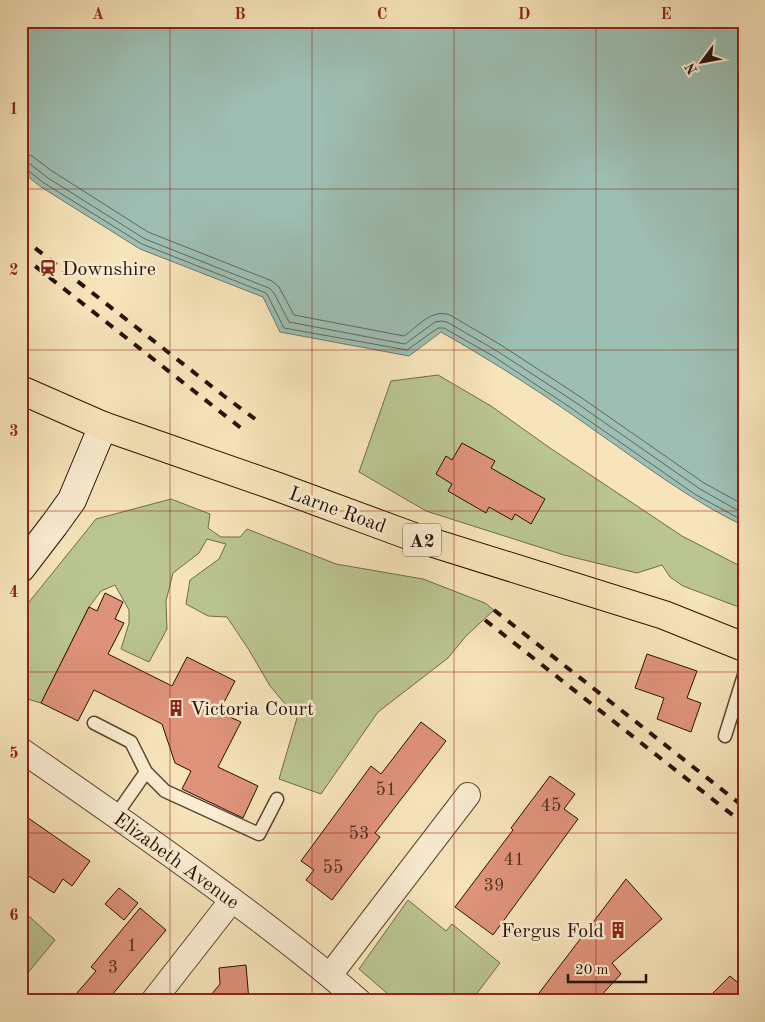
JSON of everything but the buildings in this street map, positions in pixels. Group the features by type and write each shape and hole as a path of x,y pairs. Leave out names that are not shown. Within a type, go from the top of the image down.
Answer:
{"main road":[{"name":"Larne Road","path":"21,390 103,426 270,484 411,536 664,615 744,647"}],"street":[{"path":"21,568 72,500 103,426"},
{"name":"Elizabeth Avenue","path":"21,750 116,815 232,900 330,974 359,1001"},
{"path":"330,974 468,795"},
{"path":"153,1001 232,900"}],"lane":[{"path":"725,736 744,675"},
{"path":"94,723 131,742 146,772 165,791 259,834 277,799"},
{"path":"116,815 146,772"}],"green space":[{"path":"438,375 491,406 550,448 682,536 744,568 744,609 683,586 670,577 662,565 637,573 564,555 426,511 359,472 391,381"},
{"path":"171,499 210,514 208,528 221,537 240,537 247,529 336,564 423,579 485,603 494,610 466,636 448,658 378,712 321,794 279,779 297,718 270,686 227,617 208,616 186,604 190,580 219,559 226,544 207,539 199,553 173,573 166,601 167,629 149,662 121,649 129,623 129,610 115,585 101,591 89,607 41,703 21,697 21,612 96,519"},
{"path":"408,900 446,931 452,924 500,963 471,1001 396,1001 359,969"},
{"path":"21,909 55,940 21,981"}],"water":[{"path":"21,21 744,21 744,526 686,493 538,392 441,332 409,356 280,332 263,297 140,249 41,187 21,171"}],"railway":[{"path":"21,237 255,419"},
{"path":"21,255 246,432"},
{"path":"494,610 744,807"},
{"path":"485,620 744,824"}],"place":[{"name":"Downshire","path":"48,268"},
{"name":"Victoria Court","path":"176,708"},
{"name":"Fergus Fold","path":"618,930"}]}
